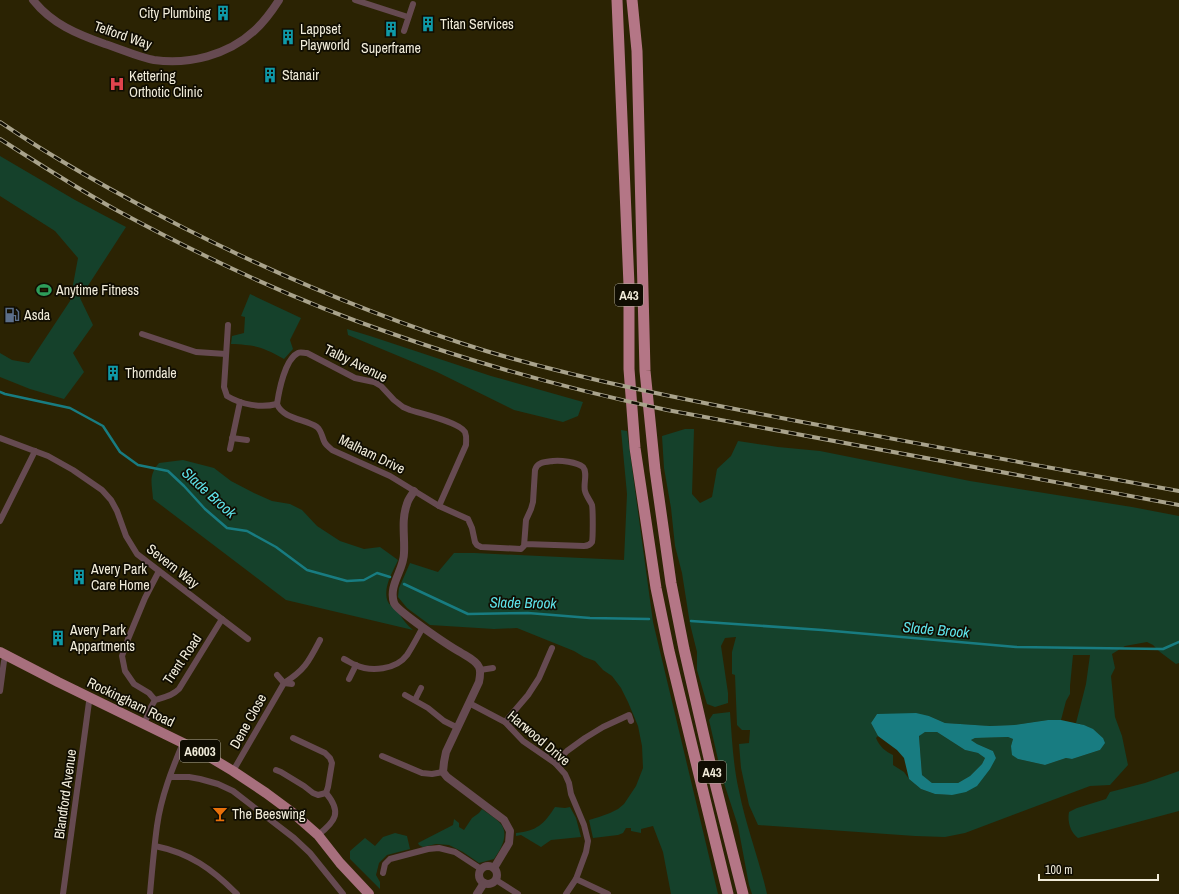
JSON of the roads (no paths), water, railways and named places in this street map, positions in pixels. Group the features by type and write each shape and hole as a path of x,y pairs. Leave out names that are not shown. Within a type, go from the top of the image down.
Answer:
{"highway":[{"name":"A43","path":"617,0 628,285 629,369 635,448 656,588 666,637 728,894"},
{"name":"A43","path":"632,0 636,51 645,371 655,470 671,583 684,649 712,771 743,894"}],"main road":[{"name":"Rockingham Road","path":"3,654 183,743 233,771 282,805 318,835 340,864 369,894"}],"street":[{"name":"Telford Way","path":"33,0 48,16 76,33 153,60 171,61 200,58 215,54 238,42 254,31 264,21 279,0"},
{"path":"356,0 408,18"},
{"path":"404,31 413,4"},
{"path":"228,325 224,387 227,396 240,402 260,406 277,404"},
{"path":"142,334 196,352 226,354"},
{"name":"Talby Avenue","path":"277,404 288,362 299,352 307,353 355,378 374,382 381,386 403,407 457,425 464,431 467,438 466,445 439,506"},
{"path":"230,449 240,402"},
{"name":"Malham Drive","path":"277,404 279,409 284,413 319,428 325,444 332,450 390,476 439,506 462,516 470,522 477,545 481,547 521,549 525,544"},
{"name":"Severn Way","path":"0,438 35,451 73,470 102,490 111,500 117,511 126,536 137,554 248,639"},
{"path":"232,438 246,440"},
{"path":"0,521 35,451"},
{"path":"559,460 578,464 583,467 585,473 584,489 592,507 592,539 590,545 525,544 526,520 531,509 534,470 536,466 538,464 559,460"},
{"name":"Malham Drive","path":"414,491 407,503 405,512 403,564 394,584 394,604 401,611 446,644 472,659 479,665 480,670"},
{"path":"155,700 149,693 134,684 125,671 122,656 144,598 159,571"},
{"name":"Trent Road","path":"144,724 155,700 174,694 179,689 222,619"},
{"path":"344,659 366,668 387,668 398,663 407,656 424,628"},
{"path":"284,682 294,677 306,666 320,640"},
{"path":"505,722 528,695 552,648"},
{"path":"0,691 4,660 3,654"},
{"path":"349,679 356,665"},
{"path":"493,668 480,670 479,682 446,752 444,772 447,777 504,820 510,831 509,843 494,868"},
{"path":"277,675 284,682 292,684"},
{"name":"Dene Close","path":"233,771 284,682"},
{"path":"415,700 421,688"},
{"path":"405,695 428,708 444,721 458,728"},
{"name":"Blandford Avenue","path":"63,894 89,702 91,698"},
{"name":"Harwood Drive","path":"469,703 505,722 523,741 555,763 565,774 569,783 571,794 584,825 588,841 586,852 576,879 566,894"},
{"path":"555,763 567,752 603,727 629,715 631,721"},
{"path":"293,738 324,753 330,758 332,763 326,793"},
{"path":"150,894 157,825 170,777 183,743"},
{"path":"382,756 422,772 432,774 444,772"},
{"path":"276,770 313,793 318,795 326,793"},
{"path":"170,777 189,777 200,779 218,784 233,791 294,838 310,853 343,894"},
{"path":"318,835 325,830 335,816 336,808 326,793"},
{"path":"155,846 175,850 193,858 223,880 237,894"},
{"path":"383,873 385,864 390,859 428,849 439,848 455,852 481,869"},
{"path":"487,866 494,868 498,875 496,880 491,884 484,883 479,877 481,869 487,866"},
{"path":"576,879 608,894"},
{"path":"496,880 518,894"},
{"path":"477,894 484,883"}],"water":[{"path":"916,713 929,716 945,723 990,726 1061,720 1084,725 1093,729 1103,738 1105,743 1100,750 1072,759 1066,758 1045,765 1018,759 1012,755 1011,746 1013,739 1008,737 975,738 971,740 993,751 996,758 990,769 977,786 966,792 952,795 935,794 921,789 909,779 904,758 897,750 878,736 871,723 877,714","holes":["925,732 937,732 965,750 978,753 985,758 982,764 970,776 958,783 932,783 922,775 919,736"]}],"waterway":[{"name":"Slade Brook","path":"0,392 70,408 103,426 120,452 138,465 168,471 205,509 227,528 247,531 276,547 307,570 347,581 364,580 377,573 390,577"},
{"name":"Slade Brook","path":"404,584 468,614 528,613 590,618 649,619"},
{"name":"Slade Brook","path":"691,621 822,630 1016,647 1163,649 1179,642"}],"railway":[{"path":"0,122 90,178 160,216 221,246 332,296 447,339 563,372 679,398 1179,491"},
{"path":"0,139 103,203 251,278 320,307 458,356 562,385 667,410 1179,505"}],"place":[{"name":"City Plumbing","path":"223,13"},
{"name":"Titan Services","path":"428,24"},
{"name":"Superframe","path":"391,29"},
{"name":"Lappset Playworld","path":"288,37"},
{"name":"Stanair","path":"270,75"},
{"name":"Kettering Orthotic Clinic","path":"117,84"},
{"name":"Anytime Fitness","path":"44,290"},
{"name":"Asda","path":"12,315"},
{"name":"Thorndale","path":"113,373"},
{"name":"Avery Park Care Home","path":"79,577"},
{"name":"Avery Park Appartments","path":"58,638"},
{"name":"The Beeswing","path":"220,814"}]}
